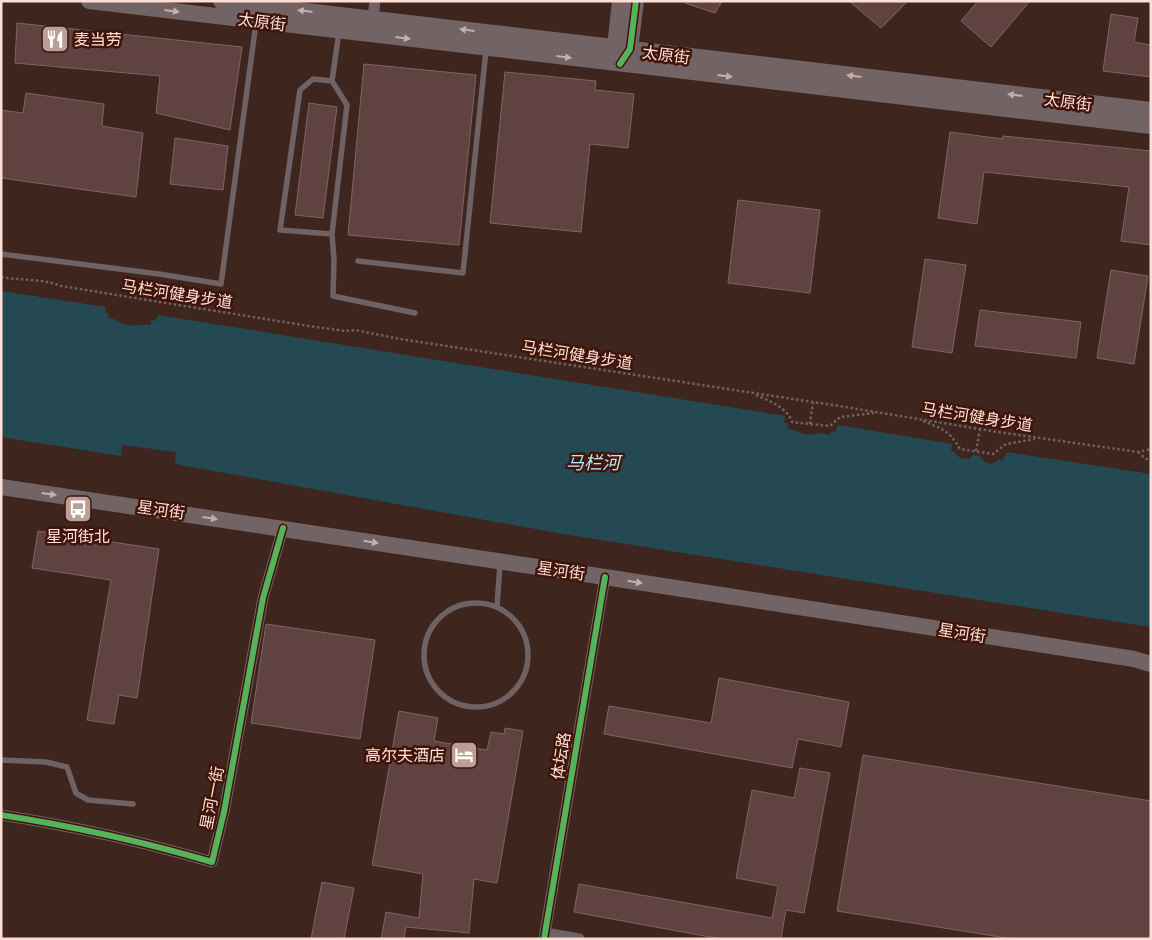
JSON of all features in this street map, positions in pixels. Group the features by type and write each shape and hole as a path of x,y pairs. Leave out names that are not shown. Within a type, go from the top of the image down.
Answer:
{"main road":[{"name":"太原街","path":"221,1 257,13"},
{"path":"620,1 622,48"},
{"path":"620,64 622,48 636,1"},
{"name":"太原街","path":"99,2 257,13 487,40 622,48 1151,110"},
{"name":"太原街","path":"487,40 620,64 1151,126"},
{"name":"星河街","path":"1,487 605,577 1134,659 1151,664"}],"street":[{"path":"372,27 375,1"},
{"name":"星河一街","path":"1,815 165,848 212,862 224,812 263,598 282,528"},
{"name":"体坛路","path":"545,936 605,577"},
{"path":"545,936 579,939"}],"lane":[{"path":"1,254 159,274 221,284 257,13"},
{"path":"341,23 332,81 347,105 332,234 334,260 333,296 415,313"},
{"path":"358,261 463,273 487,40"},
{"path":"332,81 313,80 300,90 280,230 332,234"},
{"path":"497,607 500,562"},
{"path":"480,603 497,607 512,616 522,630 528,647 527,664 522,680 510,694 496,704 479,707 462,706 446,698 434,687 426,671 423,654 426,637 434,622 447,611 463,604 480,603"},
{"path":"1,760 46,762 67,767 76,793 88,800 133,804"}],"path":[{"path":"753,393 780,406 791,417 792,422 830,426 835,420 845,416 881,412"},
{"path":"810,424 813,402"},
{"path":"918,419 944,430 953,437 960,449 993,454 1006,444 1039,438"},
{"path":"976,451 980,429"},
{"path":"1138,452 1146,459 1151,459"}],"water":[{"name":"马栏河","path":"1,291 106,307 105,312 109,314 108,318 133,326 151,325 151,320 155,321 158,315 785,416 784,422 788,424 787,428 808,435 822,433 830,435 831,432 836,431 838,425 952,444 951,451 960,458 969,459 973,455 980,456 984,461 991,464 999,459 1002,461 1007,452 1151,474 1151,627 563,534 175,464 176,452 122,445 121,456 1,437"}],"building":[{"path":"685,1 722,1 715,13 685,3"},
{"path":"849,1 908,1 881,28"},
{"path":"978,1 1030,1 991,47 961,21"},
{"path":"1111,14 1138,18 1134,42 1151,45 1151,77 1103,71"},
{"path":"17,23 242,47 230,130 156,113 160,76 15,63"},
{"path":"364,64 476,75 459,245 348,235"},
{"path":"505,72 596,81 595,90 634,94 628,148 590,144 581,232 490,223"},
{"path":"26,93 104,104 102,126 143,133 136,197 1,178 1,110 23,113"},
{"path":"309,103 337,107 323,218 295,215"},
{"path":"950,132 1003,139 1003,136 1151,151 1151,245 1121,241 1129,187 984,172 977,224 938,218"},
{"path":"175,138 228,146 223,190 170,184"},
{"path":"738,200 820,210 810,293 728,283"},
{"path":"925,259 966,265 952,353 912,347"},
{"path":"1111,270 1148,276 1134,364 1097,358"},
{"path":"980,310 1081,322 1076,358 975,346"},
{"path":"38,531 159,549 137,698 119,695 114,724 87,720 111,580 32,568"},
{"path":"266,624 375,640 360,739 251,723"},
{"path":"719,678 849,702 841,747 798,739 792,768 604,734 609,706 711,723"},
{"path":"399,711 438,718 434,741 487,750 491,732 504,734 505,728 523,731 497,883 474,879 469,933 406,927 404,939 381,939 386,912 419,918 423,874 372,865"},
{"path":"863,755 1151,801 1151,939 1013,939 837,911"},
{"path":"800,768 830,773 804,913 786,910 781,939 721,939 574,912 579,884 772,918 778,886 736,878 752,790 794,798"},
{"path":"322,882 354,888 344,939 311,939"}],"cycle path":[{"path":"620,64 630,49 636,1"},
{"path":"1,815 108,835 212,862 224,812 263,598 283,528"},
{"path":"544,939 605,577"}],"place":[{"name":"麦当劳","path":"55,39"},
{"name":"星河街北","path":"78,509"},
{"name":"高尔夫酒店","path":"464,755"}]}
